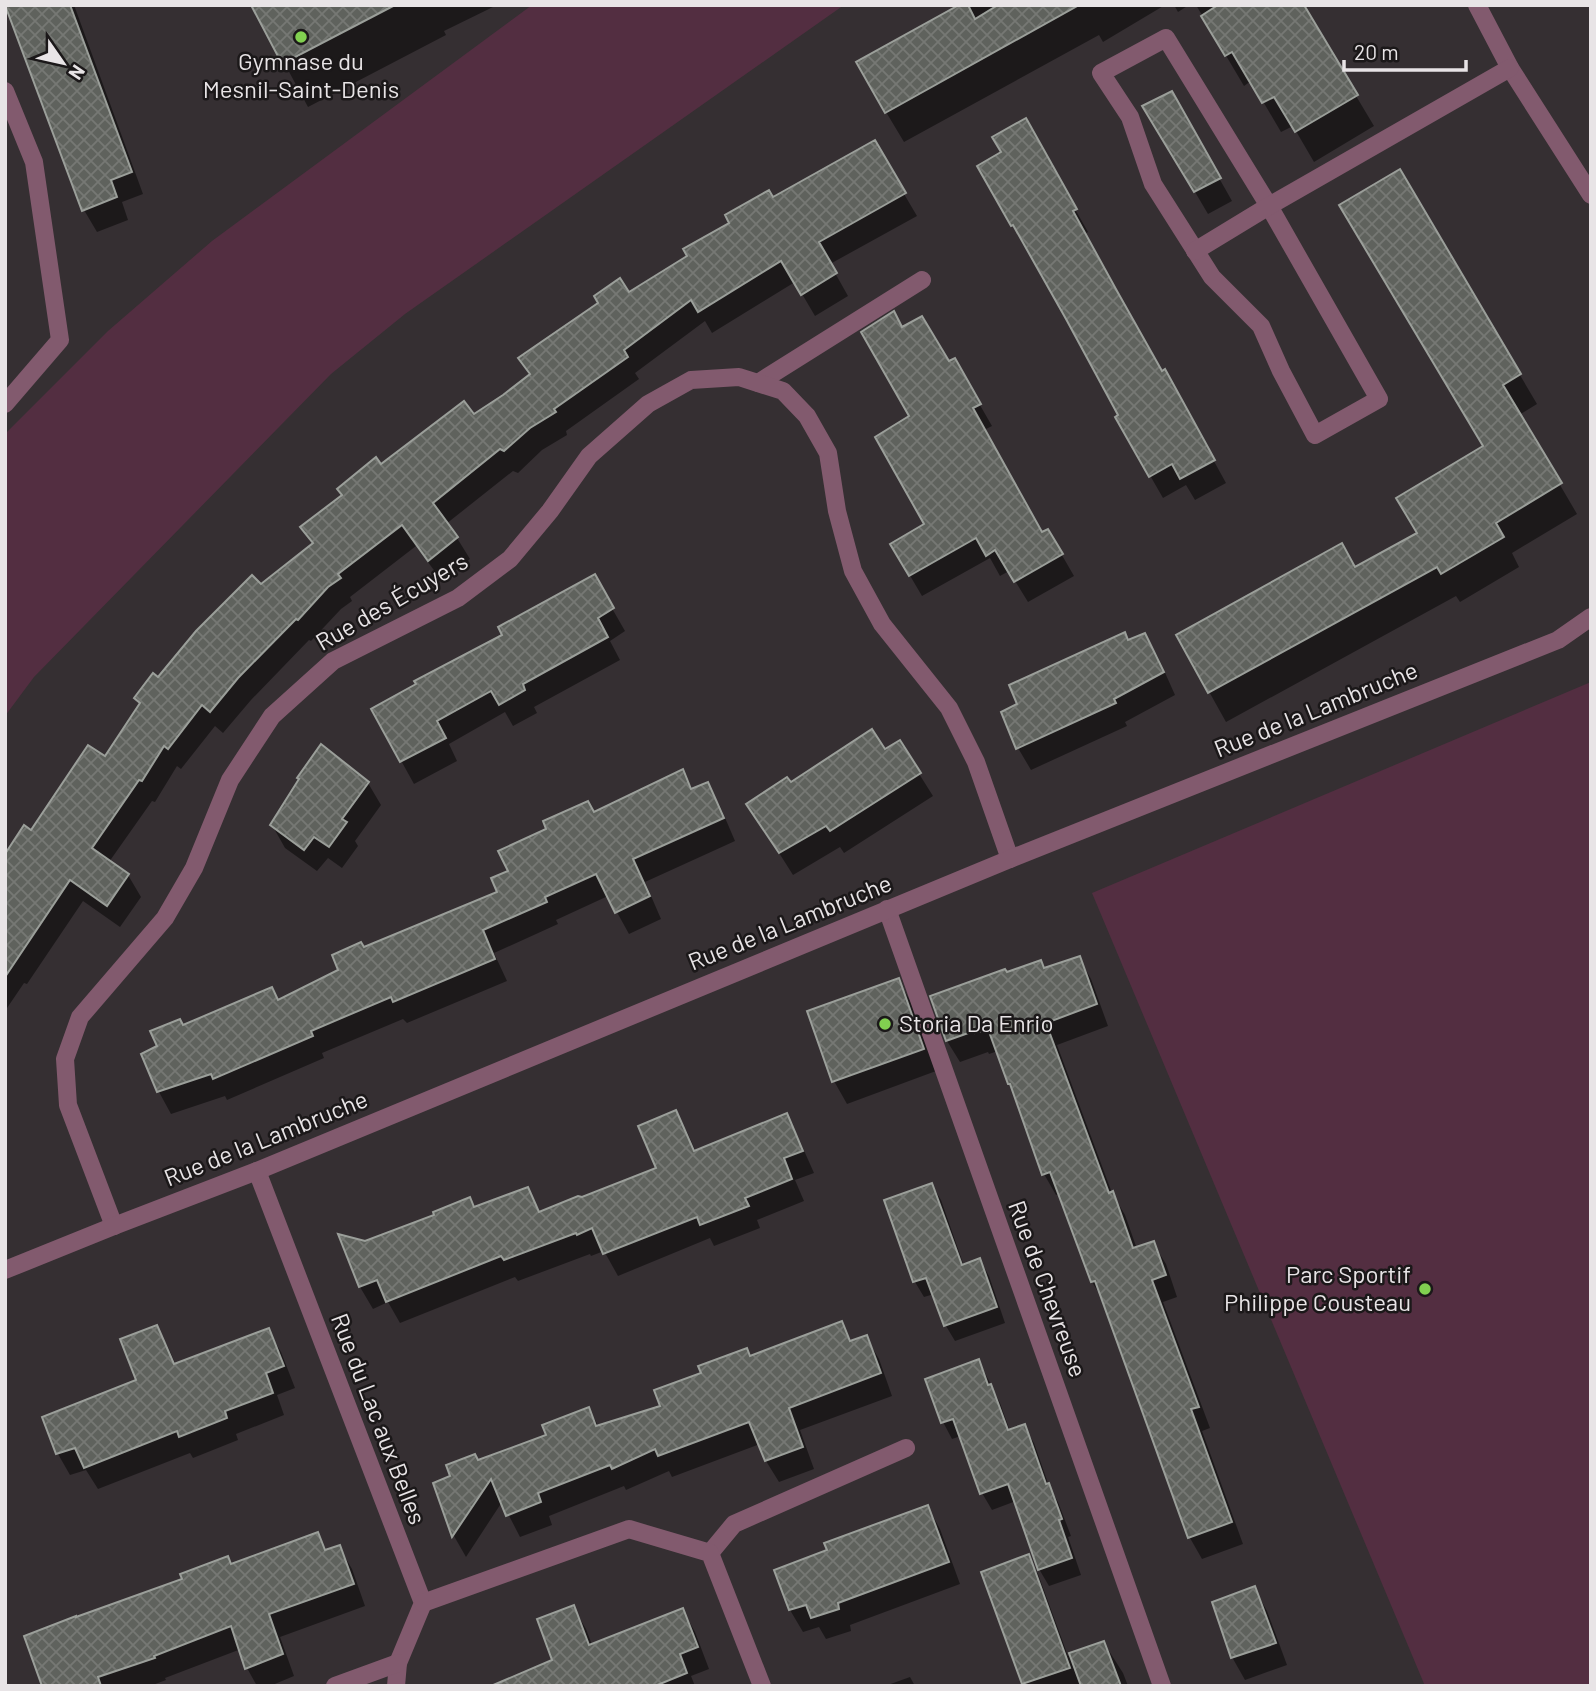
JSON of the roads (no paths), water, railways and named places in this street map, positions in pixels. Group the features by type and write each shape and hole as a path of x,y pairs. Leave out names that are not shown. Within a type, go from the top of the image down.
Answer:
{"street":[{"path":"1477,5 1510,68 1591,195"},
{"path":"1166,38 1269,206 1379,399 1315,435 1261,326 1212,277 1153,184 1130,117 1101,73 1166,38"},
{"path":"1195,251 1510,68"},
{"path":"5,91 34,162 60,340 5,404"},
{"path":"758,383 922,280"},
{"name":"Rue des Écuyers","path":"114,1226 68,1105 65,1059 80,1017 165,918 194,868 230,780 272,716 333,661 458,598 510,559 550,511 589,456 648,404 691,380 739,377 783,391 807,416 828,453 837,511 853,571 882,624 949,708 976,762 1010,859"},
{"name":"Rue de la Lambruche","path":"5,1270 257,1171 1010,859 1558,640 1591,617"},
{"name":"Rue de Chevreuse","path":"887,909 1162,1686"},
{"name":"Rue du Lac aux Belles","path":"257,1171 423,1603"},
{"path":"710,1553 734,1524 906,1448"},
{"path":"396,1686 398,1663 423,1603 629,1529 710,1553"},
{"path":"710,1553 762,1686"},
{"path":"335,1686 398,1663"}],"place":[{"name":"Gymnase du Mesnil-Saint-Denis","path":"301,37"},
{"name":"Storia Da Enrio","path":"885,1024"},
{"name":"Parc Sportif Philippe Cousteau","path":"1425,1289"}]}
